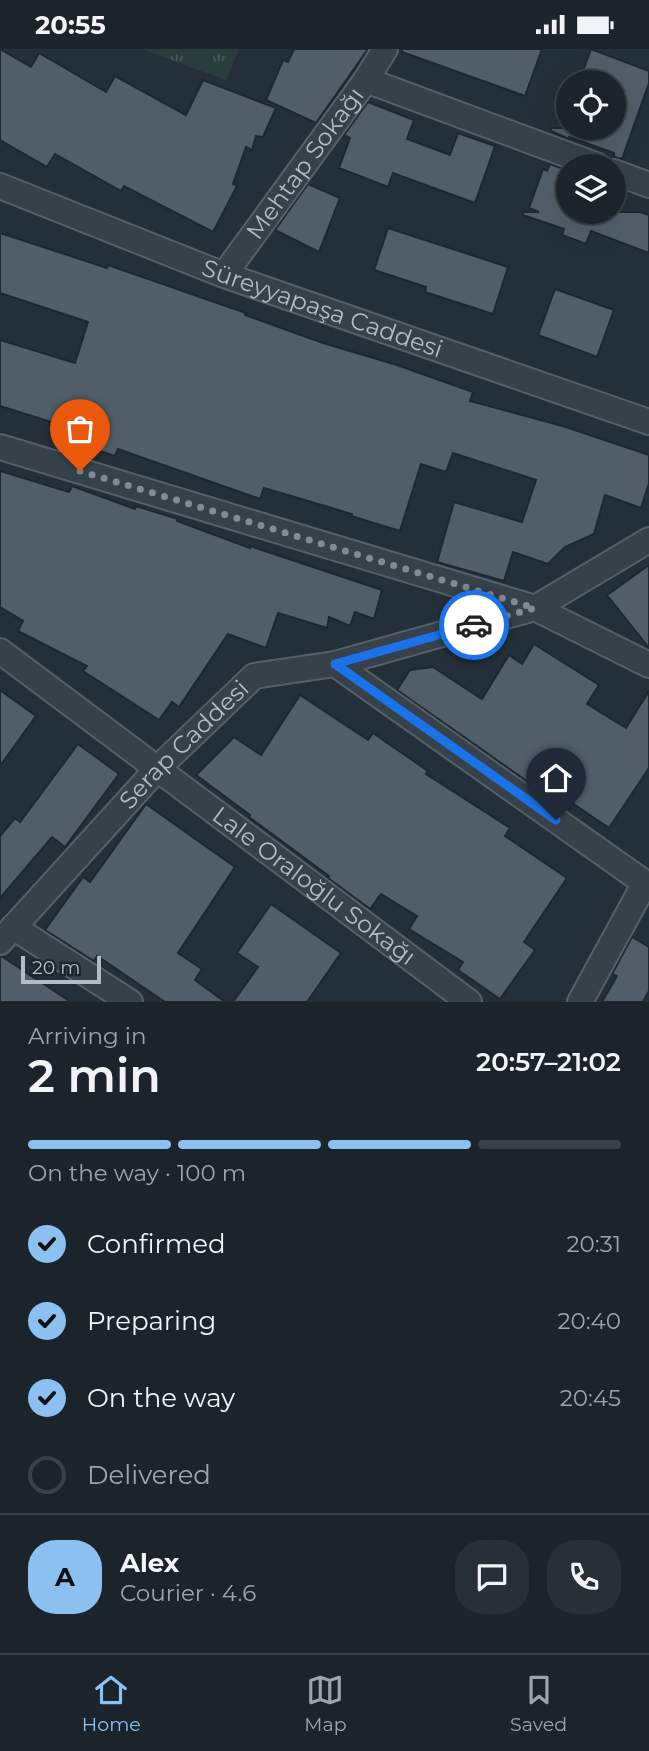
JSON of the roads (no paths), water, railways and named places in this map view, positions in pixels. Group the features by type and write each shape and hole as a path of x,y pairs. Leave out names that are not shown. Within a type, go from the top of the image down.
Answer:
{"street":[{"name":"Mehtap Sokağı","path":"224,275 366,80 385,49"},
{"path":"366,80 566,154"},
{"path":"626,176 649,185"},
{"name":"Süreyyapaşa Caddesi","path":"0,186 224,275 649,422"},
{"path":"0,447 535,608 649,665"},
{"name":"Serap Caddesi","path":"7,935 158,768 254,676 335,664 535,608 649,540"},
{"name":"Lale Oraloğlu Sokağı","path":"0,651 469,1002"},
{"path":"335,664 645,883 580,1002"},
{"path":"7,935 130,1002"}]}
